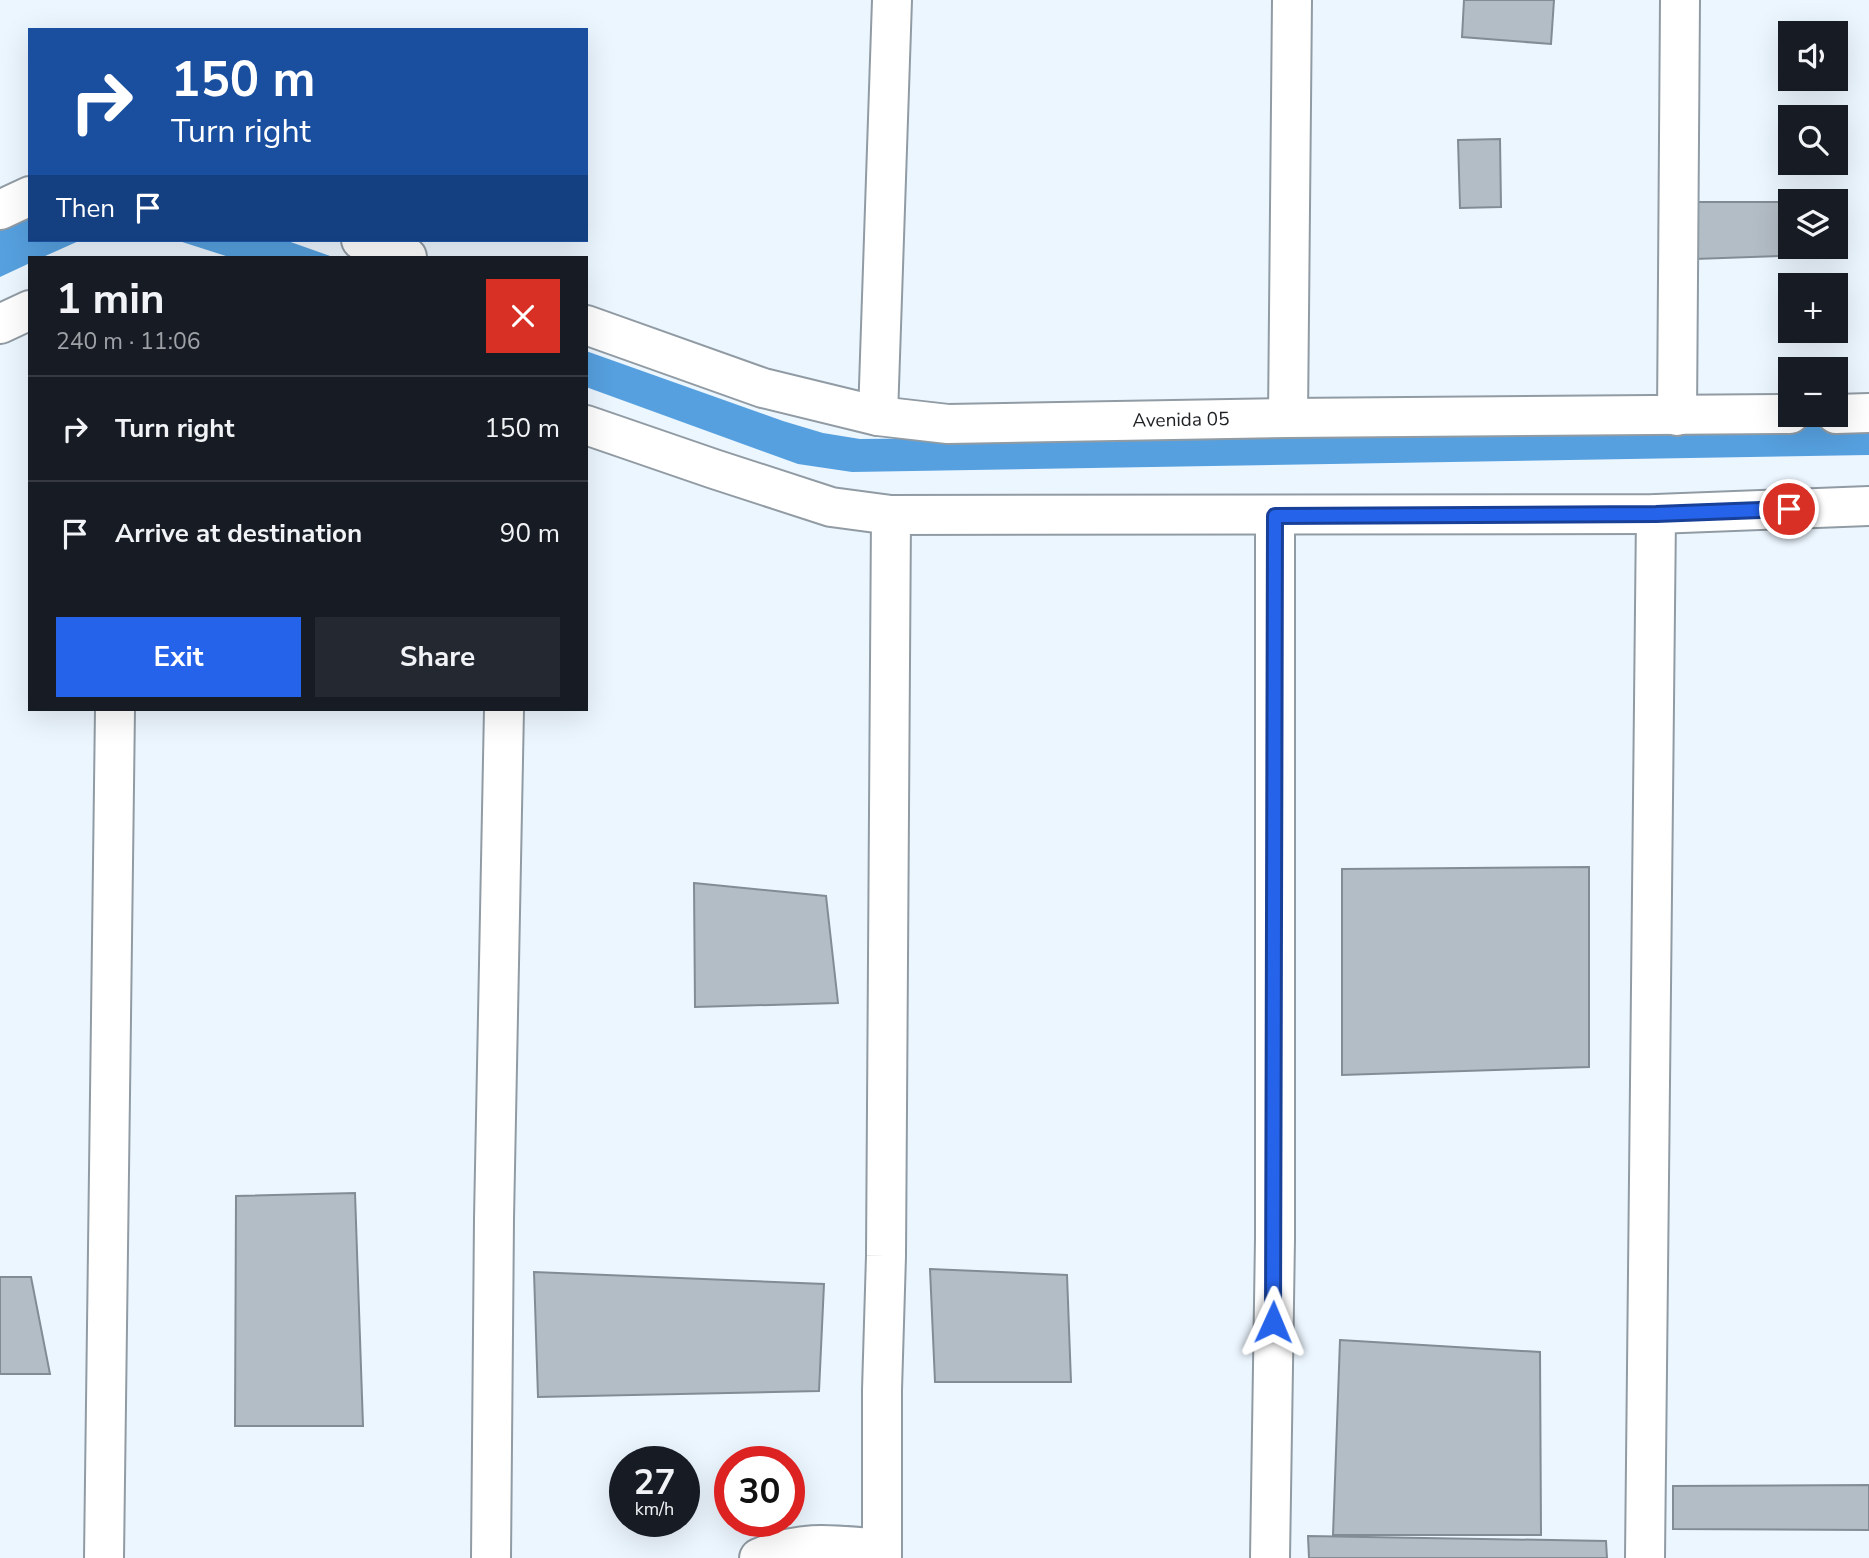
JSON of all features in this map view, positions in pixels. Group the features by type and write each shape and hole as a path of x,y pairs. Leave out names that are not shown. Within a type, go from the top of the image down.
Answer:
{"street":[{"path":"877,416 892,0"},
{"path":"1288,418 1292,0"},
{"path":"1677,416 1680,0"},
{"path":"0,210 28,197"},
{"path":"366,242 404,256"},
{"path":"0,324 28,311"},
{"name":"Avenida 05","path":"588,326 763,388 877,416 948,424 1288,418 1778,415"},
{"path":"1848,414 1869,413"},
{"path":"588,426 831,507 891,515 1656,514 1869,506"},
{"path":"1645,1558 1656,514"},
{"path":"759,1558 783,1548 819,1544 882,1553 891,515"},
{"path":"1270,1558 1275,1239 1275,516"},
{"path":"104,1558 115,711"},
{"path":"491,1558 494,1205 504,711"}],"water":[{"path":"28,216 28,242 77,242 45,256 28,256 28,264 0,277 0,229"},
{"path":"182,242 291,242 330,256 226,256"},
{"path":"588,352 783,421 823,433 860,439 1581,431 1848,427 1848,425 1869,424 1869,455 852,472 798,464 588,388"}],"building":[{"path":"1464,0 1554,0 1551,44 1462,37"},
{"path":"1500,139 1501,207 1460,208 1458,140"},
{"path":"1694,202 1778,202 1778,256 1695,259"},
{"path":"1589,867 1589,1067 1342,1075 1342,869"},
{"path":"694,883 826,896 838,1003 695,1007"},
{"path":"355,1193 363,1426 235,1426 236,1196"},
{"path":"930,1269 1067,1275 1071,1382 935,1382"},
{"path":"534,1272 824,1284 819,1391 538,1397"},
{"path":"0,1277 31,1277 50,1374 0,1374"},
{"path":"1340,1340 1540,1352 1541,1535 1333,1535"},
{"path":"1869,1485 1869,1530 1673,1529 1673,1486"},
{"path":"1308,1536 1606,1541 1607,1558 1309,1558"}],"route":[{"path":"1273,1322 1275,516 1656,514 1789,509"}]}
